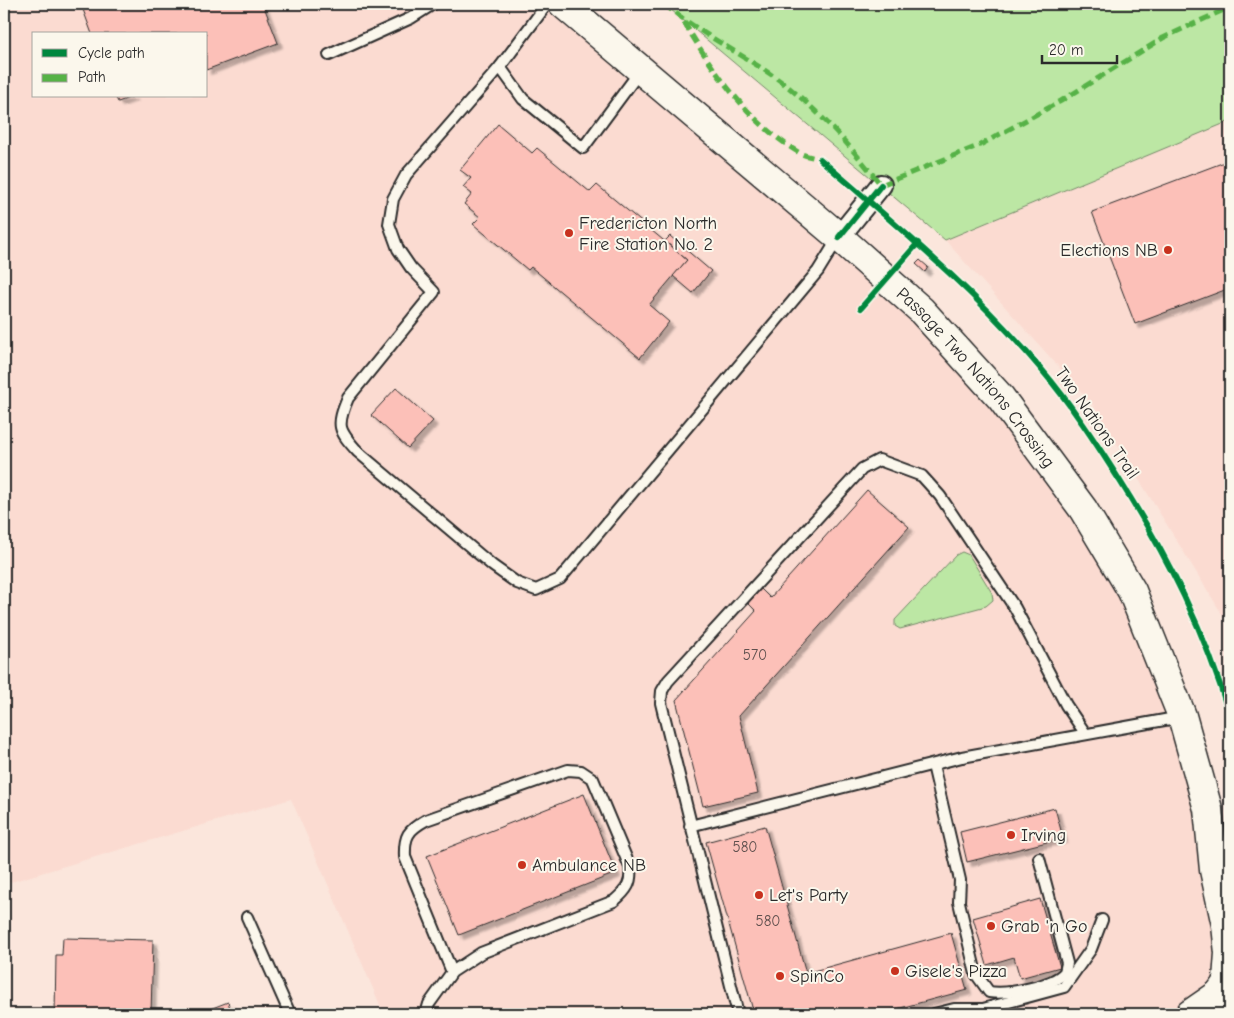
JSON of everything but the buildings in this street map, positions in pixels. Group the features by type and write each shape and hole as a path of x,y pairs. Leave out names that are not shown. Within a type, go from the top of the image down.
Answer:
{"main road":[{"name":"Passage Two Nations Crossing","path":"563,4 839,237 921,310 987,383 1083,509 1132,591 1182,716 1208,809 1214,870 1226,925 1228,953 1223,992"},
{"name":"Passage Two Nations Crossing","path":"1208,809 1230,851"},
{"path":"1190,1014 1223,992"}],"street":[{"path":"839,237 881,186"}],"lane":[{"path":"329,55 411,18 433,4"},
{"path":"547,4 500,67 406,175 392,199 390,224 398,249 410,268 434,292 348,398 339,418 344,436 358,452 493,566 517,583 536,590 560,579 818,271 839,237"},
{"path":"500,67 523,99 583,148 641,70"},
{"path":"738,1014 661,703 662,691 668,681 862,468 880,460 922,476 940,496 1015,608 1066,704 1085,733"},
{"path":"690,826 934,765 1085,733 1182,716"},
{"path":"934,765 960,880 959,902 976,974 989,992 1003,995 1055,980 1065,972 1067,963 1039,858"},
{"path":"426,1014 429,1004 452,972 480,953 614,900 625,892 632,879 630,867 593,779 581,772 568,770 426,820 412,828 404,842 405,857 452,972"},
{"path":"247,917 290,1014"},
{"path":"934,1014 954,1010 983,1009 1064,987 1091,949 1102,920"}],"shaded area":[{"path":"4,4 563,4 839,237 1083,509 1182,716 1227,980 1190,1014 384,1014 291,799 4,884"},
{"path":"1230,121 1230,627 1093,405 945,240"}],"green space":[{"path":"664,4 1230,4 1230,121 945,240"},
{"path":"962,552 969,555 992,593 993,600 986,606 900,629 895,626 895,620 956,555"}],"marked path":[{"path":"664,4 694,26 787,86 837,133 881,185 980,145 1061,101 1163,38 1230,7"},
{"path":"684,22 719,77 748,111 780,140 798,152 820,159"}],"cycle path":[{"name":"Two Nations Trail","path":"820,159 907,234 963,286 1017,341 1063,396 1120,481 1169,566 1197,625 1230,717"},
{"path":"839,237 881,185"},
{"path":"861,308 918,243"}],"place":[{"name":"Fredericton North Fire Station No. 2","path":"569,233"},
{"name":"Elections NB","path":"1168,250"},
{"name":"Irving","path":"1011,835"},
{"name":"Ambulance NB","path":"522,865"},
{"name":"Let's Party","path":"759,895"},
{"name":"Grab 'n Go","path":"991,926"},
{"name":"Gisele's Pizza","path":"895,971"},
{"name":"SpinCo","path":"780,976"}]}
